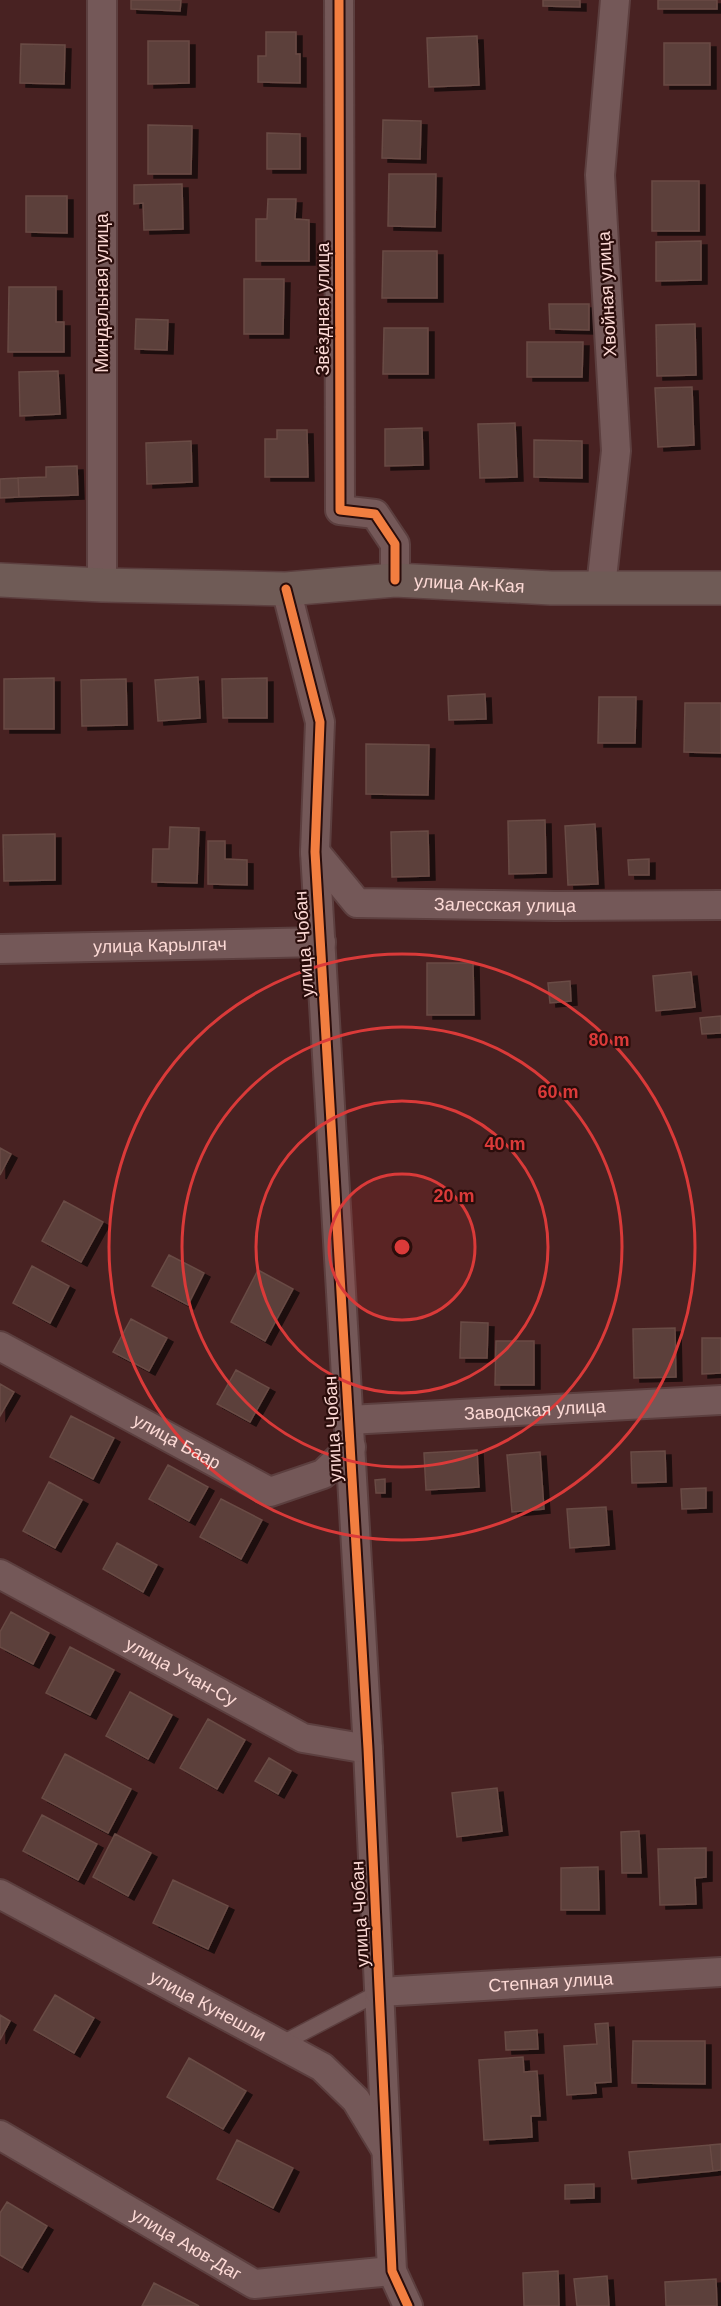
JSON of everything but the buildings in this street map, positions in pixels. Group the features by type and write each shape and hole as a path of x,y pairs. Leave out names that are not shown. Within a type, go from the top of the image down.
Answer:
{"main road":[{"name":"улица Ак-Кая","path":"0,580 286,589 395,580 551,588 721,588"}],"street":[{"name":"Миндальная улица","path":"102,0 102,585"},
{"name":"Звёздная улица","path":"339,0 340,510 375,514 395,544 395,580"},
{"name":"Хвойная улица","path":"601,587 616,451 600,175 615,0"},
{"name":"улица Чобан","path":"286,589 320,722 315,852 368,1749 392,2271"},
{"name":"Залесская улица","path":"315,852 357,903 555,906 721,905"},
{"name":"улица Карылгач","path":"0,949 321,942"},
{"name":"улица Баар","path":"0,1346 270,1492 324,1474 350,1433"},
{"name":"Заводская улица","path":"350,1433 721,1400"},
{"name":"улица Учан-Су","path":"0,1574 303,1738 368,1749"},
{"name":"улица Кунешли","path":"0,1894 322,2067 356,2100 386,2150"},
{"name":"Степная улица","path":"380,1992 721,1972"},
{"name":"улица Аюв-Даг","path":"0,2135 254,2284 392,2271"},
{"path":"392,2271 408,2306"}],"lane":[{"path":"279,2045 380,1992"}],"cycle path":[{"path":"339,0 340,510 375,514 395,544 395,580"},
{"path":"286,589 320,722 315,852 368,1749 392,2271 408,2306"}]}
